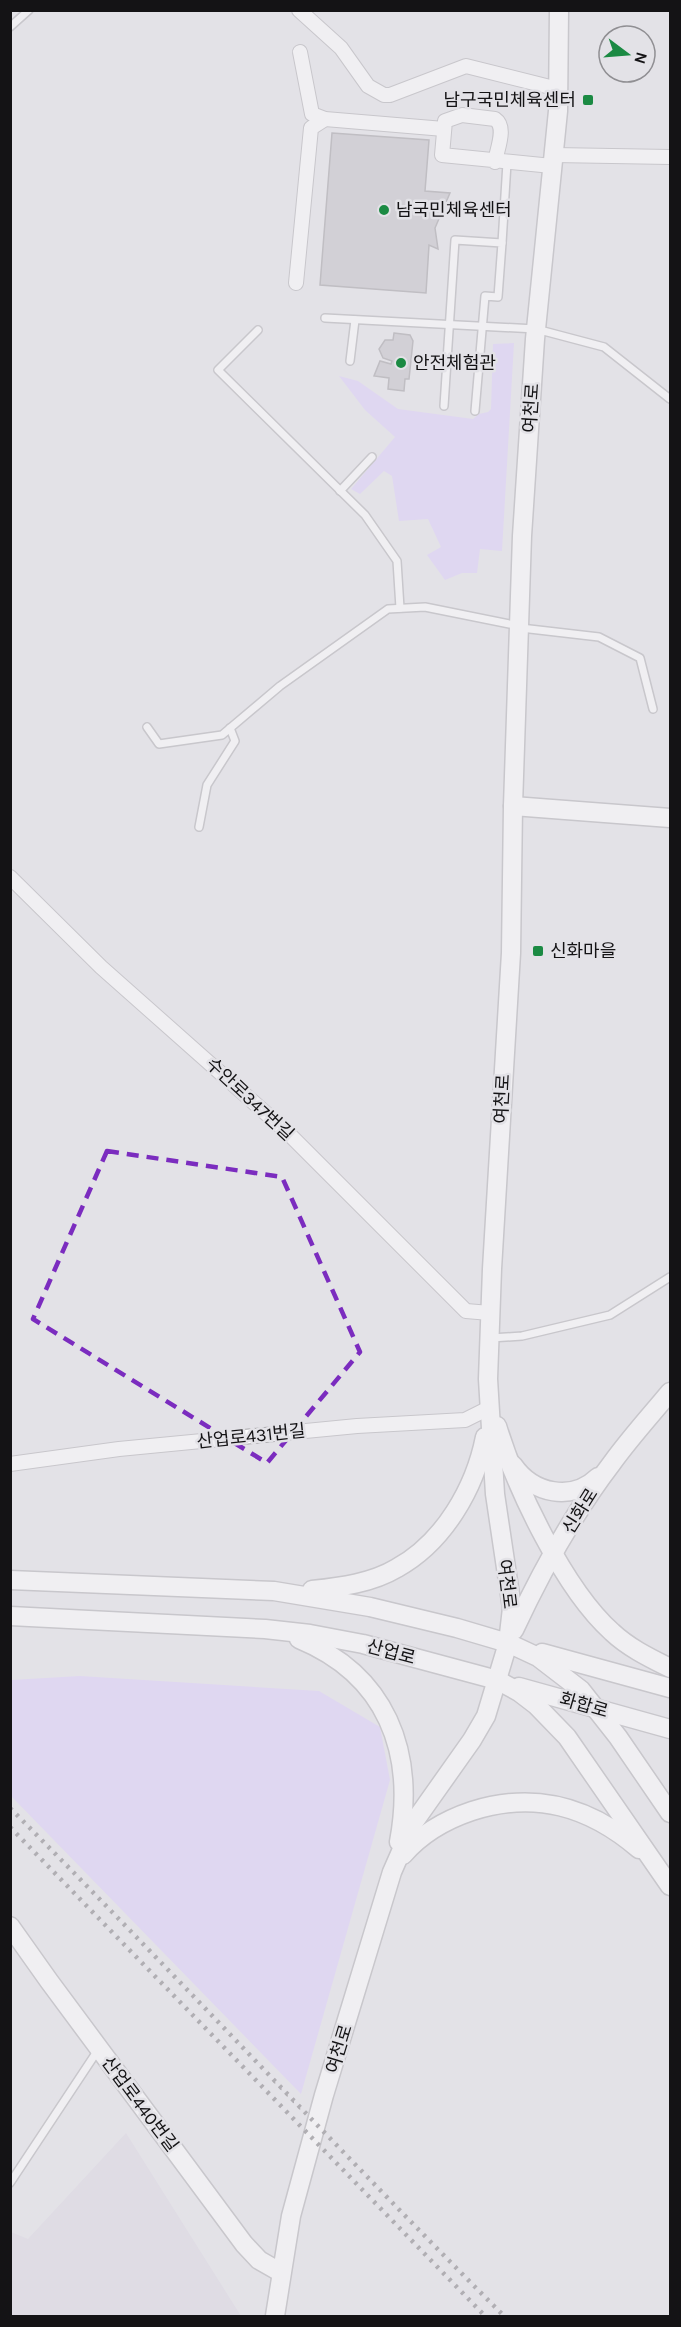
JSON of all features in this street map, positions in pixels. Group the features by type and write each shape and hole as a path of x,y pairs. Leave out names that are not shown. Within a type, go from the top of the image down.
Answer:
{"main road":[{"name":"여천로","path":"274,2316 291,2216 324,2095 392,1872 414,1822 479,1728 491,1702 508,1643 512,1608 495,1494 489,1408 489,1338 510,953 522,536 537,329 553,161 558,89 559,10"},
{"path":"513,806 670,818"},
{"path":"488,1379 494,1417 505,1453 518,1484 554,1553 589,1608 612,1632 631,1647 670,1668"},
{"name":"신화로","path":"508,1643 554,1553 612,1463 670,1392"},
{"path":"274,1591 346,1586 396,1570 416,1557 440,1532 467,1492 479,1465 489,1408"},
{"path":"505,1453 526,1479 548,1491 559,1493 582,1488 612,1463"},
{"path":"10,1574 75,1581"},
{"path":"10,1580 274,1591 370,1607 457,1628 603,1671 670,1688"},
{"name":"산업로","path":"10,1616 266,1629 363,1644 497,1680 536,1705 567,1737 670,1886"},
{"path":"266,1629 293,1636 334,1657 366,1683 384,1710 396,1741 402,1786 401,1830 392,1872"},
{"path":"508,1643 538,1657 561,1672 581,1690 598,1709 670,1813"},
{"name":"화합로","path":"497,1680 670,1728"},
{"path":"392,1872 411,1846 438,1825 480,1809 524,1801 565,1806 586,1814 628,1839 660,1870"},
{"name":"산업로440번길","path":"10,1926 244,2244 259,2260 280,2272"}],"street":[{"path":"299,10 341,48 368,86 384,95 390,95 466,66 558,89"},
{"path":"296,283 316,120 300,52"},
{"path":"501,162 499,121 462,115 445,121 442,155 501,162 670,157"},
{"path":"316,120 444,129"},
{"name":"수안로347번길","path":"10,877 101,967 287,1132 466,1311 490,1313"},
{"name":"산업로431번길","path":"10,1464 119,1449 357,1426 465,1420 489,1408"}],"lane":[{"path":"10,27 29,10"},
{"path":"475,411 485,296 498,297 502,243 501,162"},
{"path":"444,406 455,240 502,243"},
{"path":"325,318 537,329 604,347 670,399"},
{"path":"350,361 355,320"},
{"path":"258,330 218,370 365,515 397,561 400,608"},
{"path":"340,491 372,457"},
{"path":"147,727 159,744 222,735 280,686 388,609 424,607 519,627 599,638 640,658 653,708"},
{"path":"199,827 207,785 235,741 230,728"},
{"path":"489,1338 522,1336 610,1315 670,1277"},
{"path":"10,2183 99,2048"}],"highlighted area":[{"path":"107,1151 282,1177 360,1352 267,1463 33,1319"}],"shaded area":[{"path":"514,343 502,551 480,549 477,573 462,573 445,580 427,555 441,547 428,519 399,521 392,476 384,471 360,494 351,489 395,437 365,410 339,376 358,381 398,409 473,419 491,409 493,344"},
{"path":"80,1676 319,1691 380,1727 390,1780 301,2094 11,1796 11,1680"},
{"path":"126,2133 241,2316 11,2316 11,2232 28,2239"}],"building":[{"name":"남국민체육센터","path":"332,133 429,140 425,191 450,193 435,228 438,249 429,245 426,293 320,285"},
{"name":"안전체험관","path":"394,333 410,335 413,341 409,379 405,379 404,391 388,389 389,378 374,376 380,361 391,364 392,361 383,358 379,349 385,340 393,340"}],"railway":[{"path":"10,1808 504,2316"},
{"path":"10,1827 485,2316"}],"place":[{"name":"남구국민체육센터","path":"588,100"},
{"name":"남국민체육센터","path":"384,210"},
{"name":"안전체험관","path":"401,363"},
{"name":"신화마을","path":"538,951"}]}
